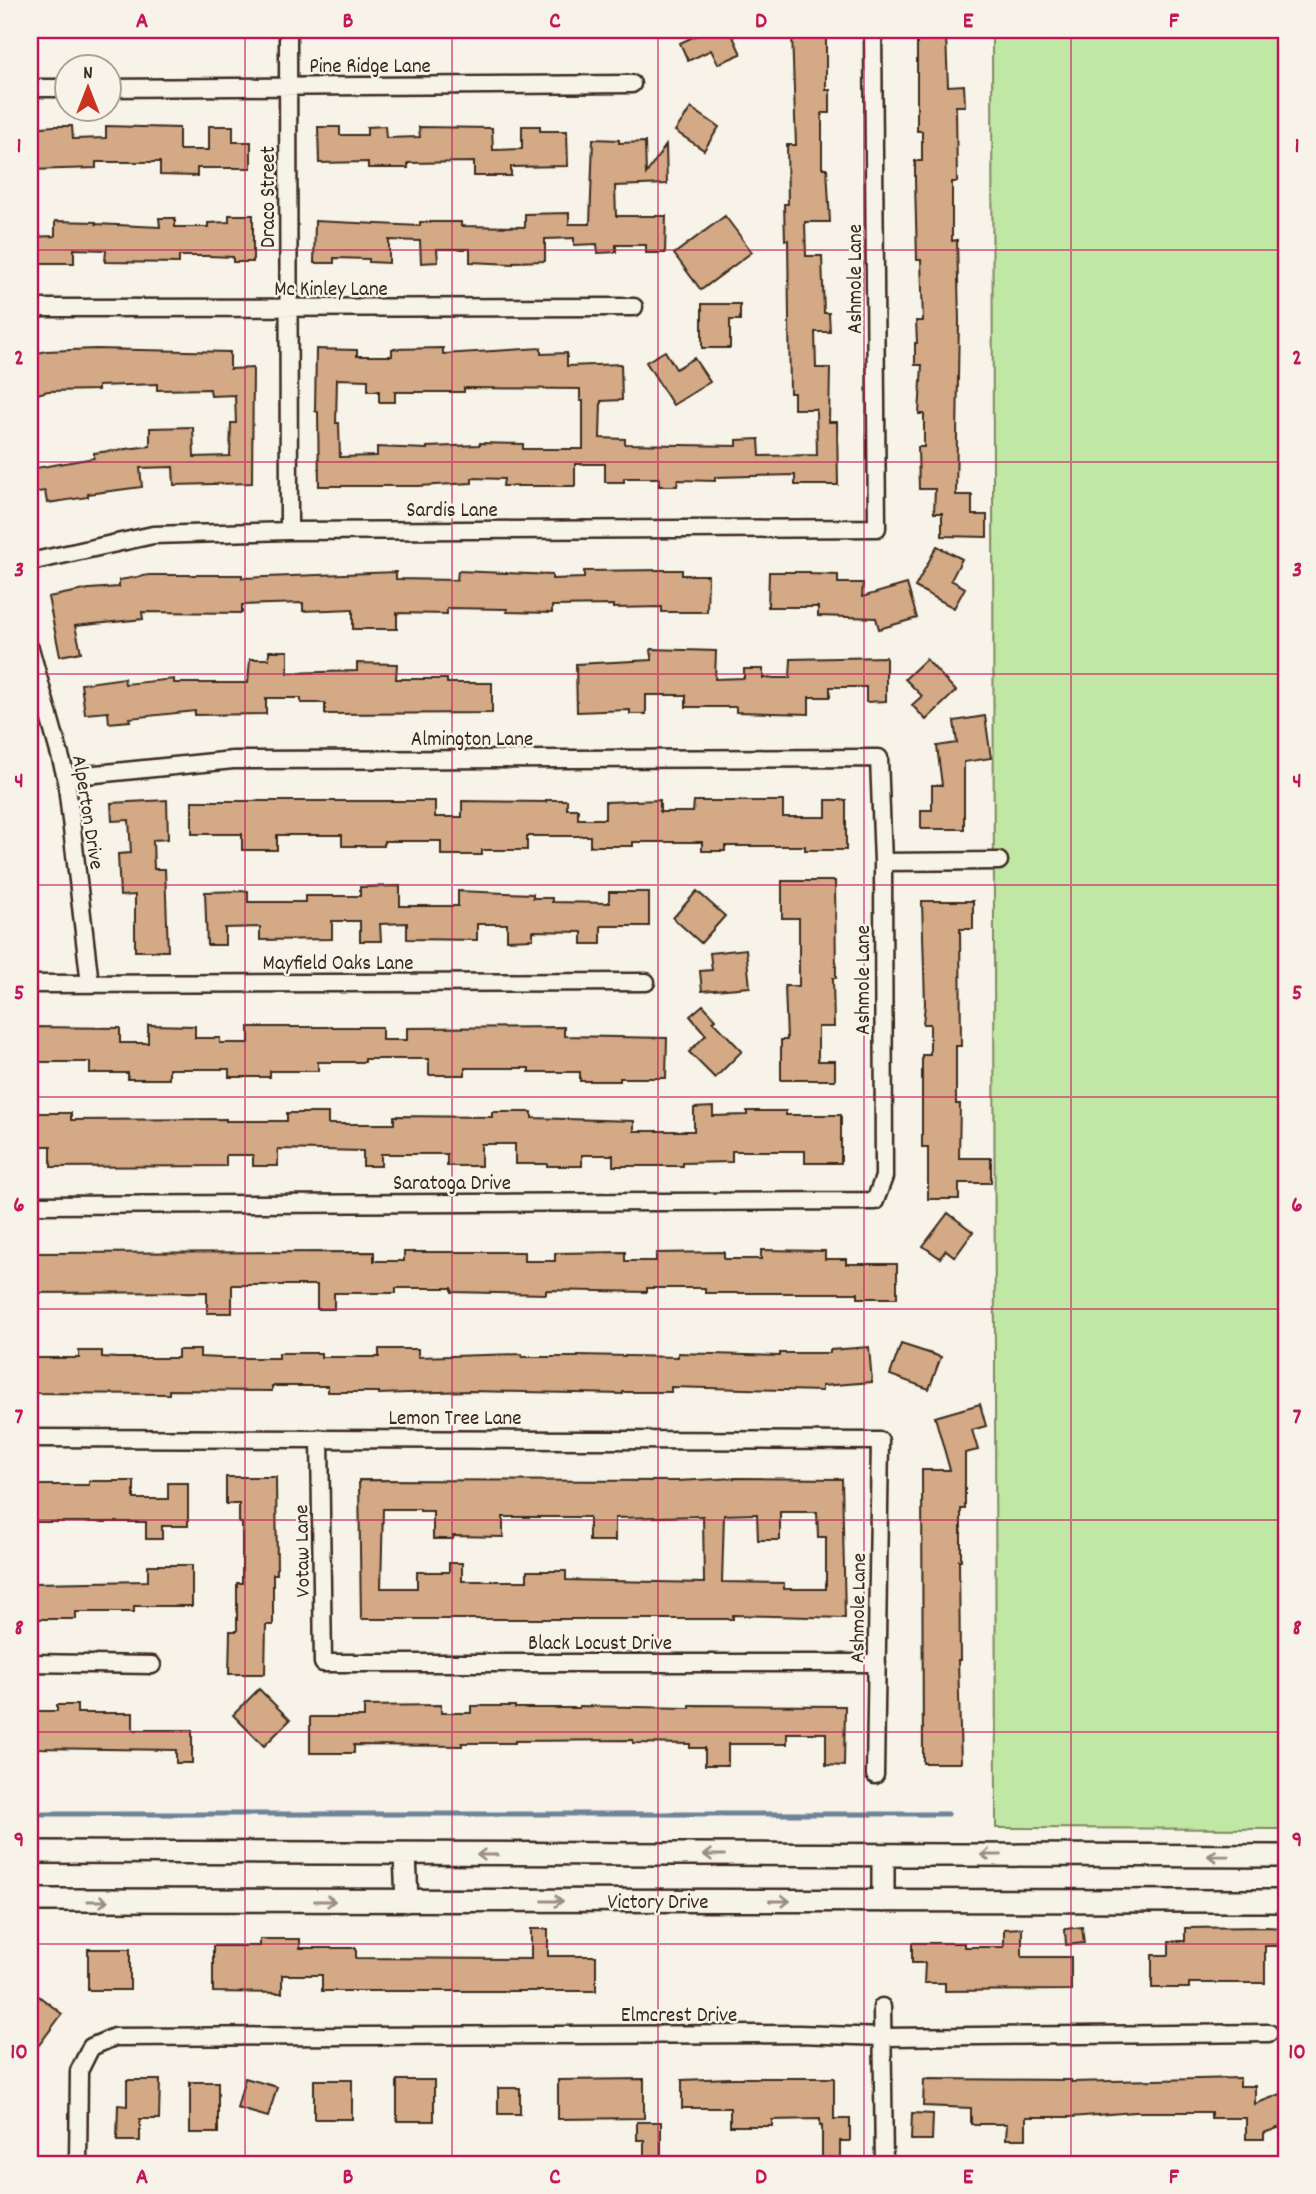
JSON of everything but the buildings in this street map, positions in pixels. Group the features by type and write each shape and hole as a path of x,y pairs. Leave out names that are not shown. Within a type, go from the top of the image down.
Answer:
{"main road":[{"path":"30,1852 1286,1856"},
{"path":"405,1855 407,1901"},
{"path":"883,1856 883,1901"},
{"name":"Victory Drive","path":"30,1900 1286,1901"}],"street":[{"name":"Draco Street","path":"288,30 289,531"},
{"name":"Ashmole Lane","path":"873,30 877,528"},
{"name":"Pine Ridge Lane","path":"122,88 632,84"},
{"path":"30,88 52,88"},
{"name":"Mc Kinley Lane","path":"30,312 43,308 634,307"},
{"name":"Sardis Lane","path":"30,562 153,535 289,531 877,528"},
{"name":"Alperton Drive","path":"30,648 66,777 90,985"},
{"name":"Ashmole Lane","path":"875,1201 884,1177 883,862 878,758"},
{"name":"Almington Lane","path":"66,777 233,760 878,758"},
{"path":"883,862 999,861"},
{"name":"Mayfield Oaks Lane","path":"30,985 646,982"},
{"name":"Saratoga Drive","path":"30,1205 875,1201"},
{"name":"Lemon Tree Lane","path":"30,1438 880,1441"},
{"name":"Votaw Lane","path":"320,1438 323,1663"},
{"name":"Ashmole Lane","path":"875,1775 880,1441"},
{"path":"30,1663 152,1665"},
{"name":"Black Locust Drive","path":"323,1663 877,1663"},
{"path":"882,2007 884,2164"},
{"name":"Elmcrest Drive","path":"78,2164 79,2071 91,2047 114,2037 1269,2034"}],"green space":[{"path":"992,30 1286,30 1286,1829 996,1828"}],"waterway":[{"path":"30,1814 948,1814"}]}
